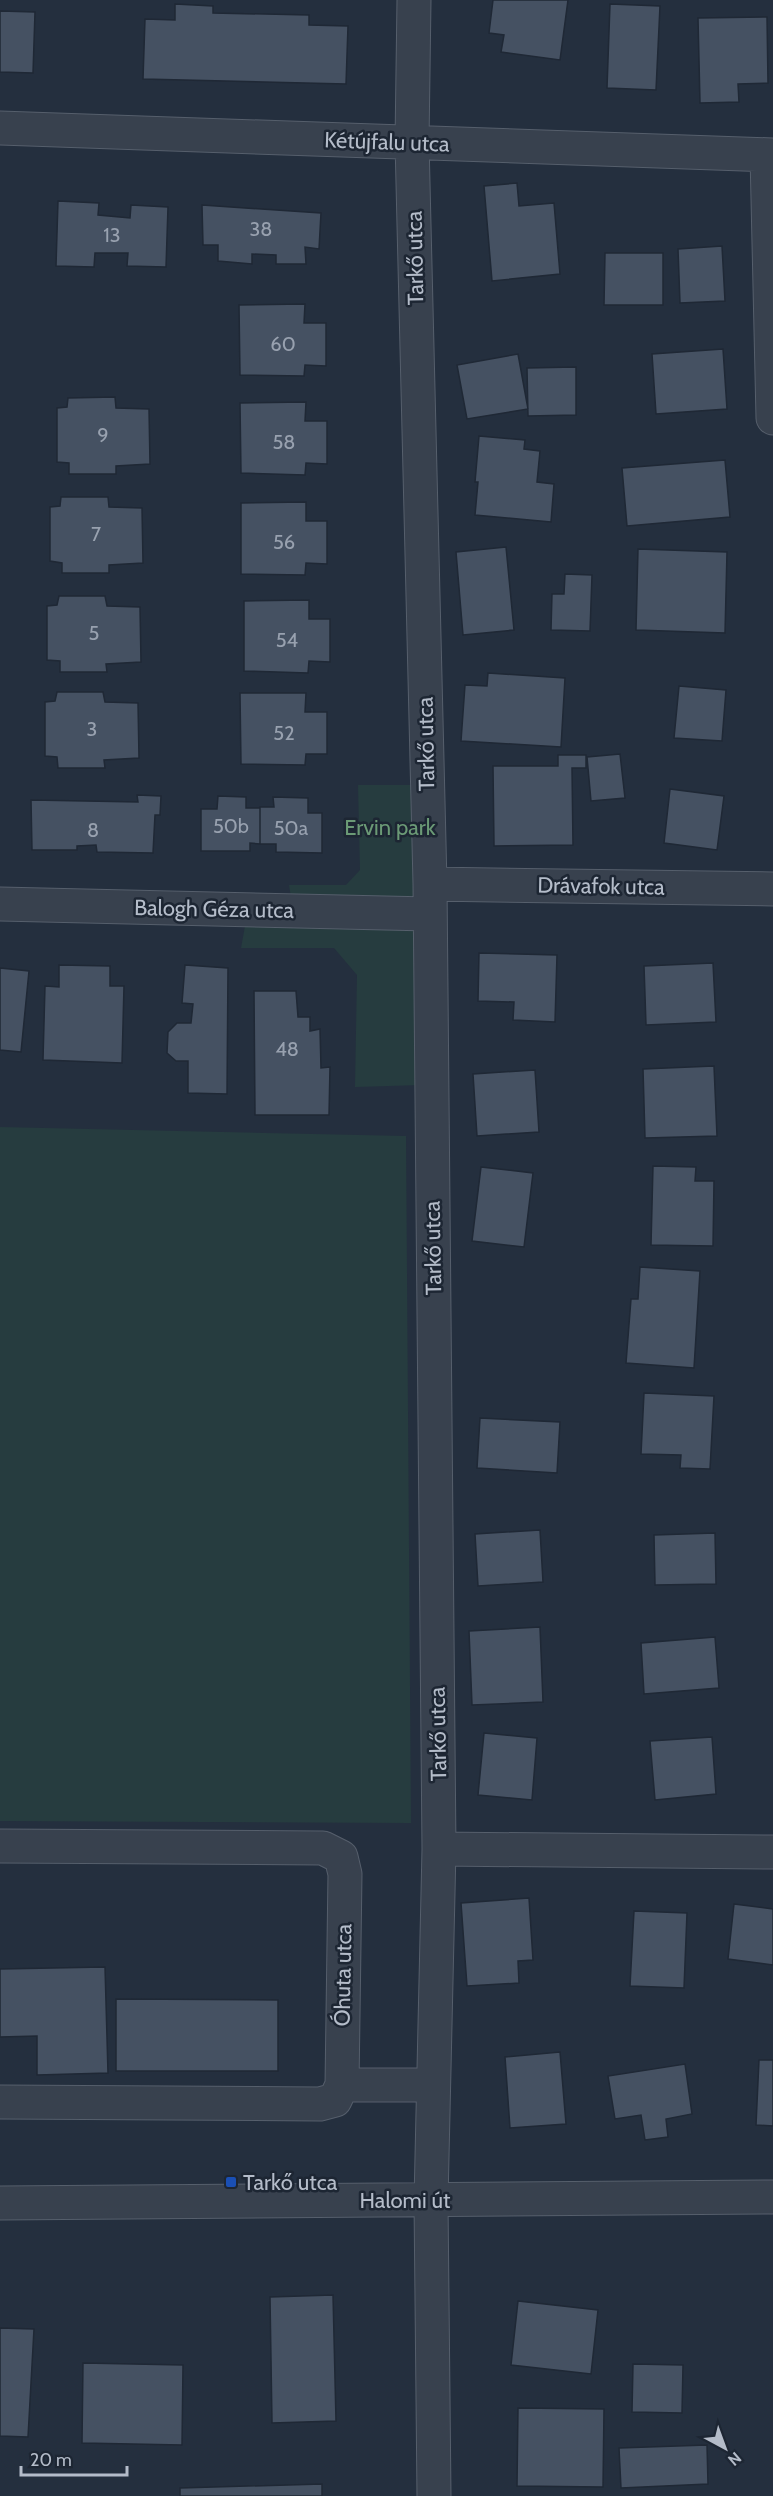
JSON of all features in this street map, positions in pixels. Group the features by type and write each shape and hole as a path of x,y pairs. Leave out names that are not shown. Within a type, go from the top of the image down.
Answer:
{"street":[{"name":"Tarkő utca","path":"414,0 412,142 429,899 440,1850 431,2200 434,2496"},
{"name":"Kétújfalu utca","path":"0,128 770,155"},
{"path":"770,155 773,418"},
{"name":"Drávafok utca","path":"429,899 773,889"},
{"name":"Balogh Géza utca","path":"0,904 429,899"},
{"name":"Óhuta utca","path":"0,1846 323,1848 341,1857 345,1874 342,2085"},
{"path":"440,1850 773,1852"},
{"path":"0,2102 320,2104 335,2100 342,2085 434,2085"},
{"name":"Halomi út","path":"0,2203 773,2197"}],"green space":[{"name":"Ervin park","path":"358,785 421,785 420,904 292,904 289,885 346,885 360,870"},
{"path":"420,924 423,1085 355,1087 357,975 334,948 241,948 245,926"},
{"path":"0,1127 406,1136 411,1823 0,1821"}],"building":[{"path":"493,0 568,0 560,60 501,52 504,35 489,33"},
{"path":"175,4 213,6 213,13 309,15 309,25 348,26 346,84 143,79 145,19 175,20"},
{"path":"610,4 660,6 656,90 607,88"},
{"path":"0,11 35,12 33,73 0,72"},
{"path":"767,17 768,83 738,84 739,102 700,103 698,18"},
{"path":"517,183 519,206 554,203 560,274 492,281 484,186"},
{"path":"58,201 99,203 98,215 130,218 131,205 168,207 166,267 127,266 128,253 95,253 94,267 56,266"},
{"path":"202,205 321,213 319,249 305,247 306,264 276,264 276,255 252,254 252,264 218,261 218,245 203,245"},
{"path":"722,246 725,301 680,303 678,249"},
{"path":"605,253 663,253 663,305 604,305"},
{"path":"305,304 304,323 326,323 326,366 305,365 304,376 240,375 239,305"},
{"path":"723,349 727,409 656,414 652,354"},
{"path":"518,354 528,409 467,419 457,365"},
{"path":"576,367 576,415 528,416 527,368"},
{"path":"115,397 116,408 149,409 150,464 116,466 116,474 69,474 69,463 57,462 57,408 67,407 68,398"},
{"path":"306,402 305,421 327,421 327,464 306,463 305,475 241,473 240,403"},
{"path":"479,436 525,440 524,449 540,451 537,482 554,484 551,522 475,515"},
{"path":"725,460 730,517 627,526 622,468"},
{"path":"61,497 108,497 109,507 142,508 143,563 109,565 109,573 62,573 62,563 50,561 50,507 60,506"},
{"path":"306,502 306,521 327,521 327,564 306,563 305,575 241,574 241,503"},
{"path":"506,547 514,630 463,635 456,552"},
{"path":"638,549 727,552 725,633 636,630"},
{"path":"565,574 592,575 590,631 551,630 552,594 564,594"},
{"path":"59,596 105,596 107,606 140,607 141,662 106,664 107,672 60,672 60,661 47,660 47,606 57,605"},
{"path":"309,600 309,619 330,619 330,662 309,661 308,673 244,671 244,601"},
{"path":"488,673 565,678 561,747 461,741 465,685 487,686"},
{"path":"679,686 726,690 722,741 674,738"},
{"path":"57,692 103,692 105,702 138,703 139,758 104,760 105,768 58,768 57,757 45,756 45,702 55,701"},
{"path":"240,693 306,693 305,712 327,712 327,754 306,754 305,765 241,764"},
{"path":"620,754 625,798 591,801 587,757"},
{"path":"558,755 586,755 586,768 572,768 573,845 494,846 493,766 558,766"},
{"path":"670,789 724,796 717,850 664,843"},
{"path":"137,795 161,796 160,815 155,815 153,853 97,852 96,845 77,846 77,850 32,850 31,800 138,802"},
{"path":"218,796 246,797 246,808 260,808 260,844 250,843 250,851 201,851 201,809 217,809"},
{"path":"273,797 308,798 308,813 322,813 322,853 276,852 276,844 260,844 260,807 274,807"},
{"path":"479,953 557,955 555,1022 513,1020 514,1002 478,1001"},
{"path":"713,963 716,1022 646,1025 644,966"},
{"path":"59,965 110,966 110,986 124,986 122,1063 43,1060 45,986 59,987"},
{"path":"185,965 228,968 227,1094 188,1093 188,1061 176,1061 167,1053 168,1032 177,1023 191,1023 193,1004 182,1003"},
{"path":"0,968 29,971 21,1052 0,1050"},
{"path":"254,991 296,991 298,1017 310,1017 310,1031 320,1029 321,1068 330,1067 329,1115 255,1115"},
{"path":"714,1066 717,1136 645,1138 643,1069"},
{"path":"535,1070 539,1132 477,1136 473,1074"},
{"path":"653,1166 696,1167 695,1181 714,1181 713,1246 651,1245"},
{"path":"481,1167 533,1173 524,1247 472,1241"},
{"path":"640,1267 700,1271 694,1368 626,1363 631,1299 638,1299"},
{"path":"644,1393 714,1396 710,1469 680,1468 681,1455 641,1454"},
{"path":"480,1418 560,1422 557,1473 477,1468"},
{"path":"540,1530 543,1582 478,1586 475,1534"},
{"path":"715,1533 716,1584 655,1585 654,1535"},
{"path":"540,1627 543,1702 472,1705 469,1631"},
{"path":"715,1637 719,1688 644,1694 641,1643"},
{"path":"484,1733 537,1738 532,1800 478,1795"},
{"path":"712,1737 716,1794 655,1800 650,1741"},
{"path":"529,1898 533,1960 518,1961 519,1983 467,1986 461,1903"},
{"path":"734,1904 773,1909 773,1965 728,1959"},
{"path":"634,1911 687,1913 684,1988 630,1986"},
{"path":"105,1967 108,2073 37,2075 37,2036 0,2037 0,1969"},
{"path":"116,1999 278,2000 278,2071 116,2071"},
{"path":"560,2052 566,2124 510,2128 505,2057"},
{"path":"759,2060 773,2060 773,2126 756,2125"},
{"path":"685,2064 692,2114 666,2119 668,2137 645,2140 641,2115 615,2119 608,2076"},
{"path":"333,2295 336,2421 272,2423 270,2297"},
{"path":"518,2301 598,2310 591,2374 511,2365"},
{"path":"0,2328 34,2329 28,2437 0,2436"},
{"path":"83,2363 183,2365 182,2445 82,2443"},
{"path":"633,2364 683,2365 682,2413 632,2412"},
{"path":"518,2408 604,2409 603,2487 517,2486"},
{"path":"707,2445 708,2484 621,2488 619,2448"},
{"path":"322,2484 322,2496 180,2496 180,2488"}],"place":[{"name":"Tarkő utca","path":"231,2182"}]}
